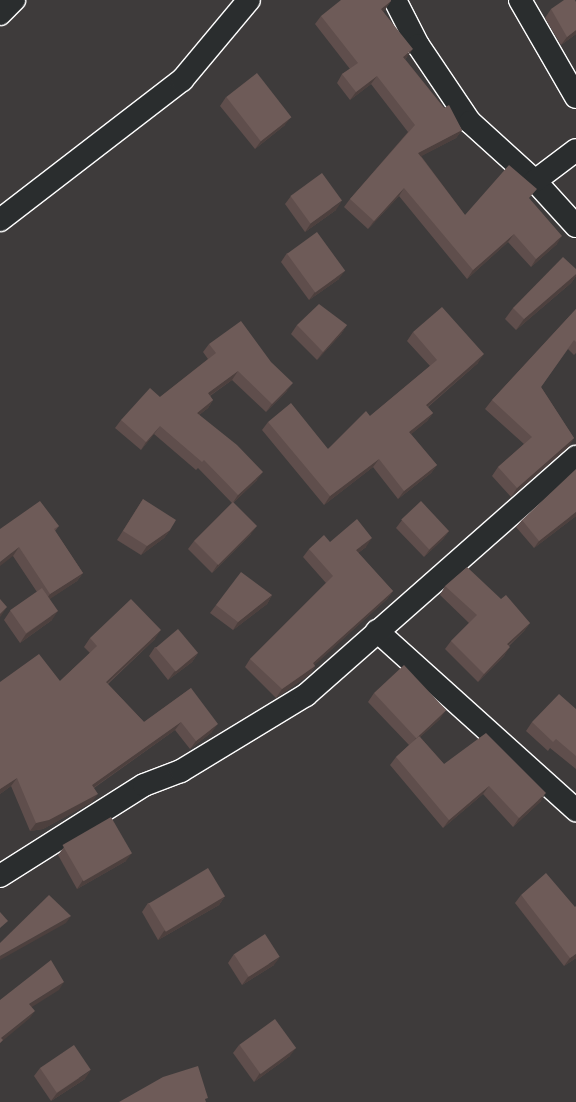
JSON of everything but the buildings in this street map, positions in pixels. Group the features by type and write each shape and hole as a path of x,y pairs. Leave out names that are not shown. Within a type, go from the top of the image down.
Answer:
{"street":[{"path":"0,14 14,0"},
{"path":"0,220 182,80 249,0"},
{"path":"395,0 418,45 470,122 535,181 576,226"},
{"path":"520,0 576,97"},
{"path":"535,181 576,150"},
{"path":"0,875 144,785 181,772 306,695 576,457"},
{"path":"377,631 576,810"}]}
